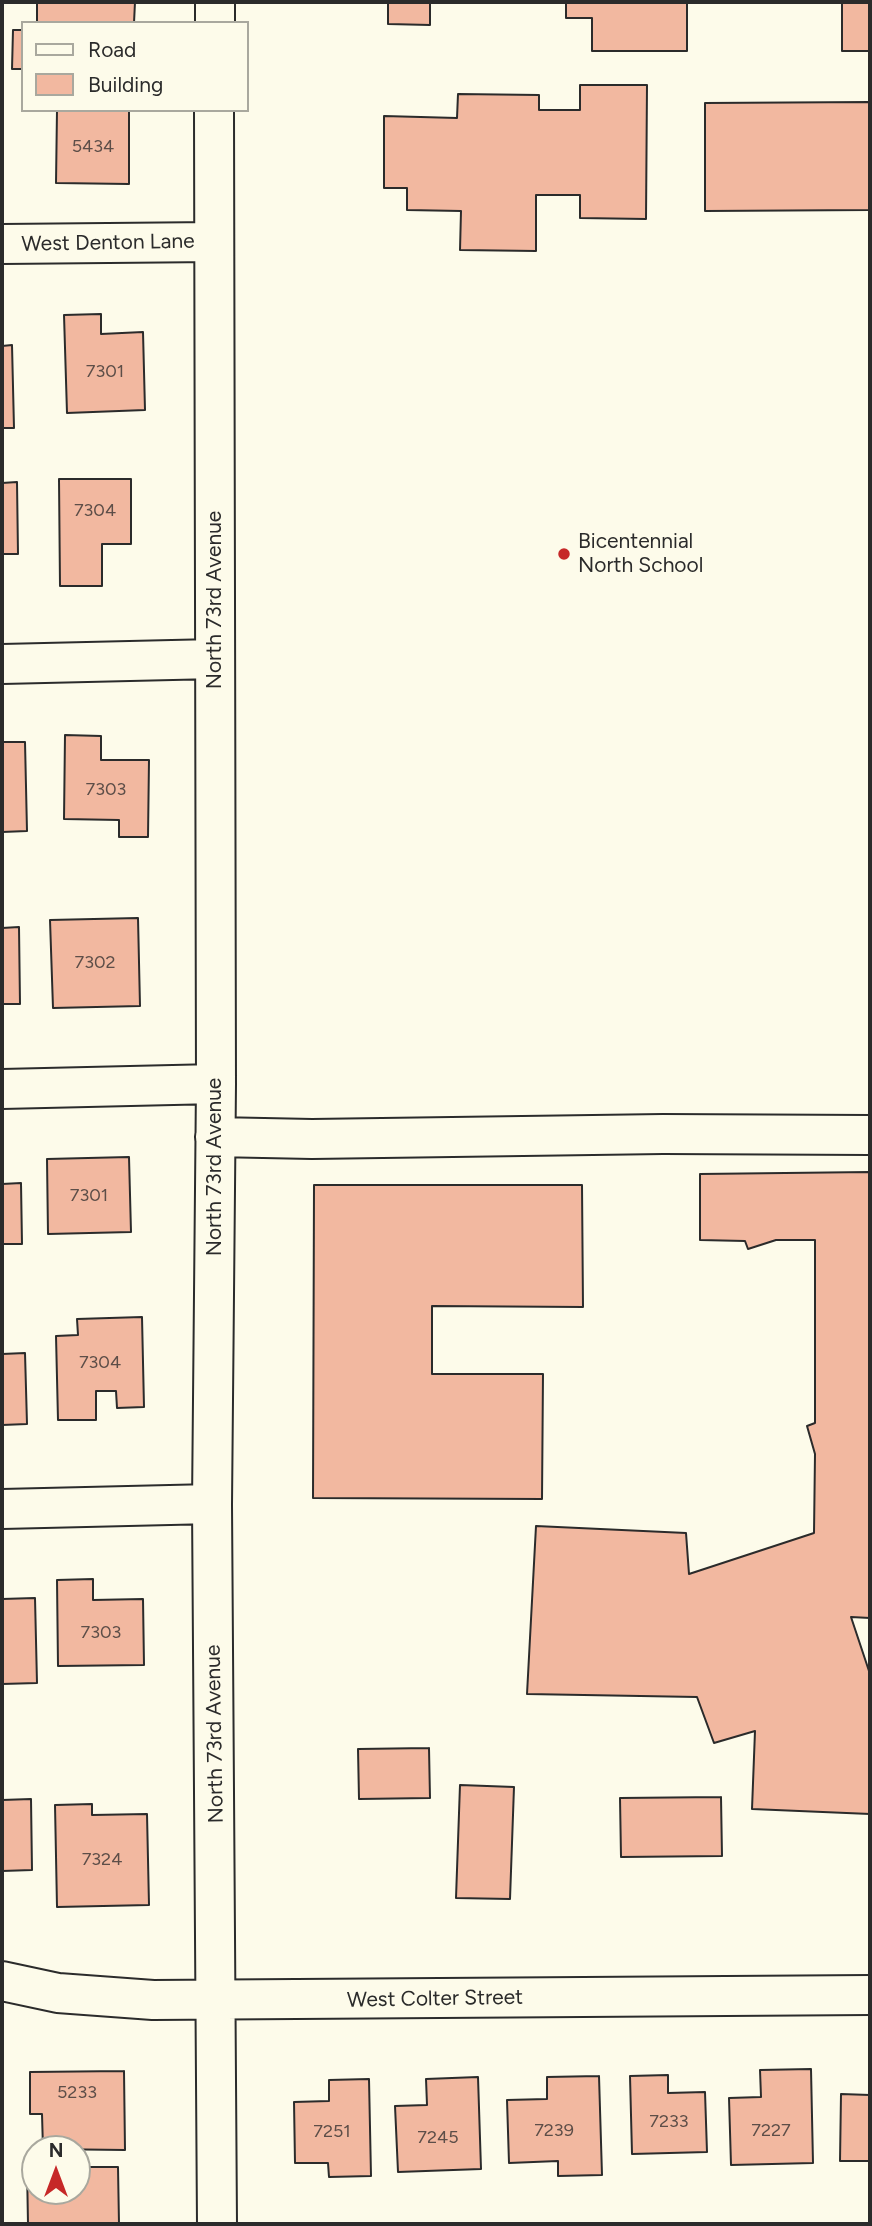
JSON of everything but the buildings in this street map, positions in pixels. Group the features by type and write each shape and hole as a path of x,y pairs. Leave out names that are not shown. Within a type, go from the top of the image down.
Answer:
{"street":[{"path":"215,2 215,21"},
{"name":"North 73rd Avenue","path":"214,112 216,1084 212,1504 217,2224"},
{"name":"West Denton Lane","path":"2,244 214,242"},
{"path":"2,664 215,659"},
{"path":"2,1089 216,1084"},
{"path":"215,1137 312,1139 663,1134 870,1135"},
{"path":"2,1509 212,1504"},
{"name":"West Colter Street","path":"2,1981 58,1993 153,2000 870,1995"}],"place":[{"name":"Bicentennial North School","path":"564,554"}]}
